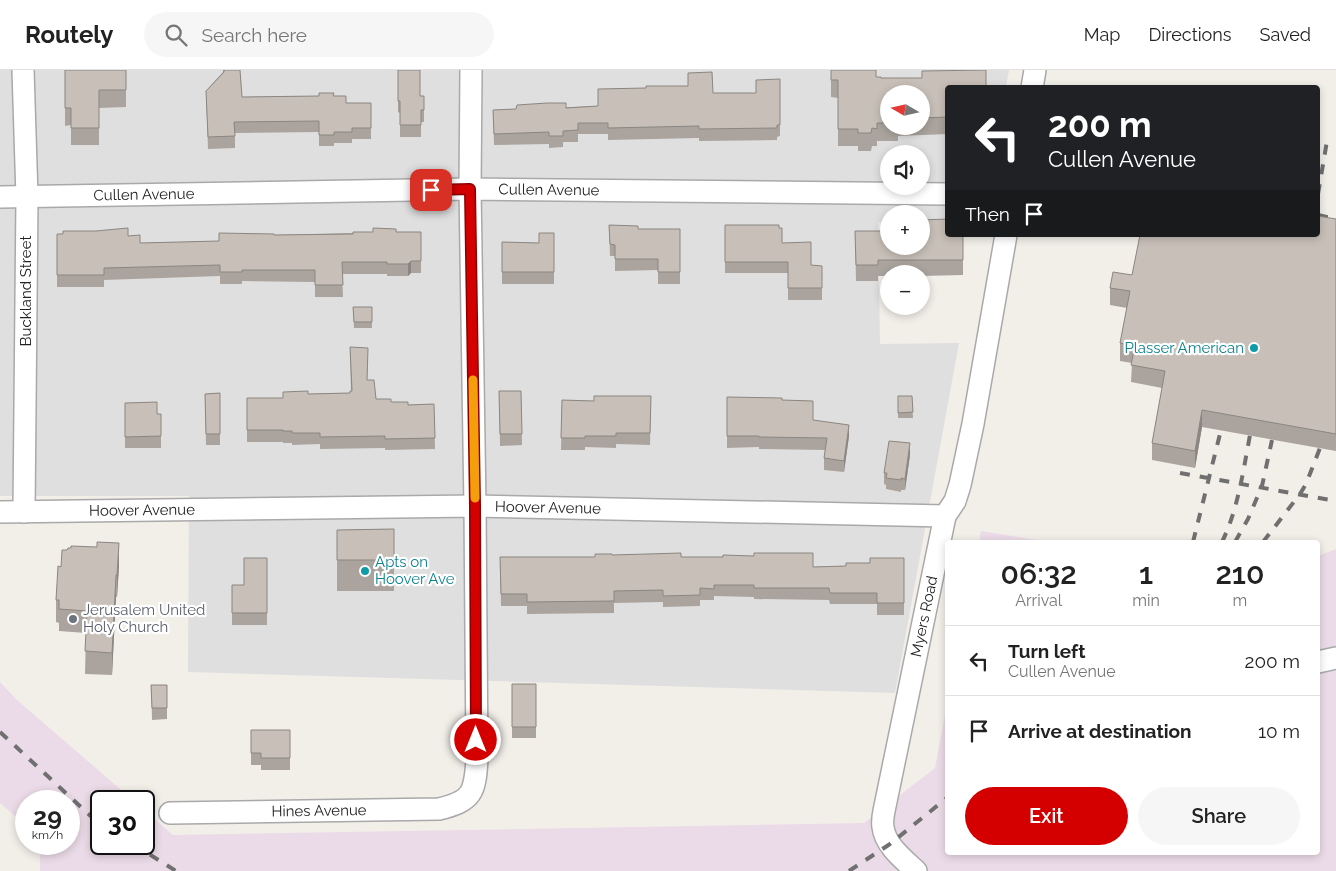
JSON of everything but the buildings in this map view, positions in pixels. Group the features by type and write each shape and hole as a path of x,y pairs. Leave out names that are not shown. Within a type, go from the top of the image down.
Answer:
{"street":[{"name":"Buckland Street","path":"23,70 27,197 24,512"},
{"path":"471,70 470,189 475,506"},
{"path":"1032,85 1035,70"},
{"name":"Cullen Avenue","path":"0,197 470,189 945,194"},
{"name":"Myers Road","path":"916,871 898,855 890,844 883,828 884,811 945,516 955,500 960,485 975,415 1006,237"},
{"name":"Hoover Avenue","path":"0,512 475,506 945,516"},
{"name":"Hines Avenue","path":"170,813 439,809 456,805 465,799 476,782 475,506"},
{"path":"1320,662 1336,658"}],"shaded area":[{"path":"0,70 1009,70 1006,85 945,85 945,220 930,221 930,205 880,205 880,222 878,222 880,344 959,343 895,693 188,672 189,496 0,496"},
{"path":"981,531 1037,540 979,540"},
{"path":"1336,549 1336,871 40,871 40,855 80,855 80,790 15,790 15,816 0,803 0,682 17,700 121,790 90,790 90,855 155,855 155,819 173,835 864,823 935,768 945,715 945,855 1320,855 1320,555"}],"railway":[{"path":"1320,182 1328,135"},
{"path":"1320,215 1336,219"},
{"path":"1194,540 1221,430"},
{"path":"1223,540 1236,503 1250,435"},
{"path":"1236,540 1248,519 1262,486 1272,440"},
{"path":"1265,540 1300,494 1306,484 1320,448"},
{"path":"1180,473 1336,501"},
{"path":"0,732 90,815"},
{"path":"849,871 890,844 945,799"},
{"path":"151,855 176,871"}],"slow traffic":[{"path":"473,380 475,498"}],"place":[{"name":"Plasser American","path":"1254,348"},
{"name":"Apts on Hoover Ave","path":"365,571"},
{"name":"Jerusalem United Holy Church","path":"73,619"}],"route":[{"path":"431,190 470,189 475,506 476,740"}]}
